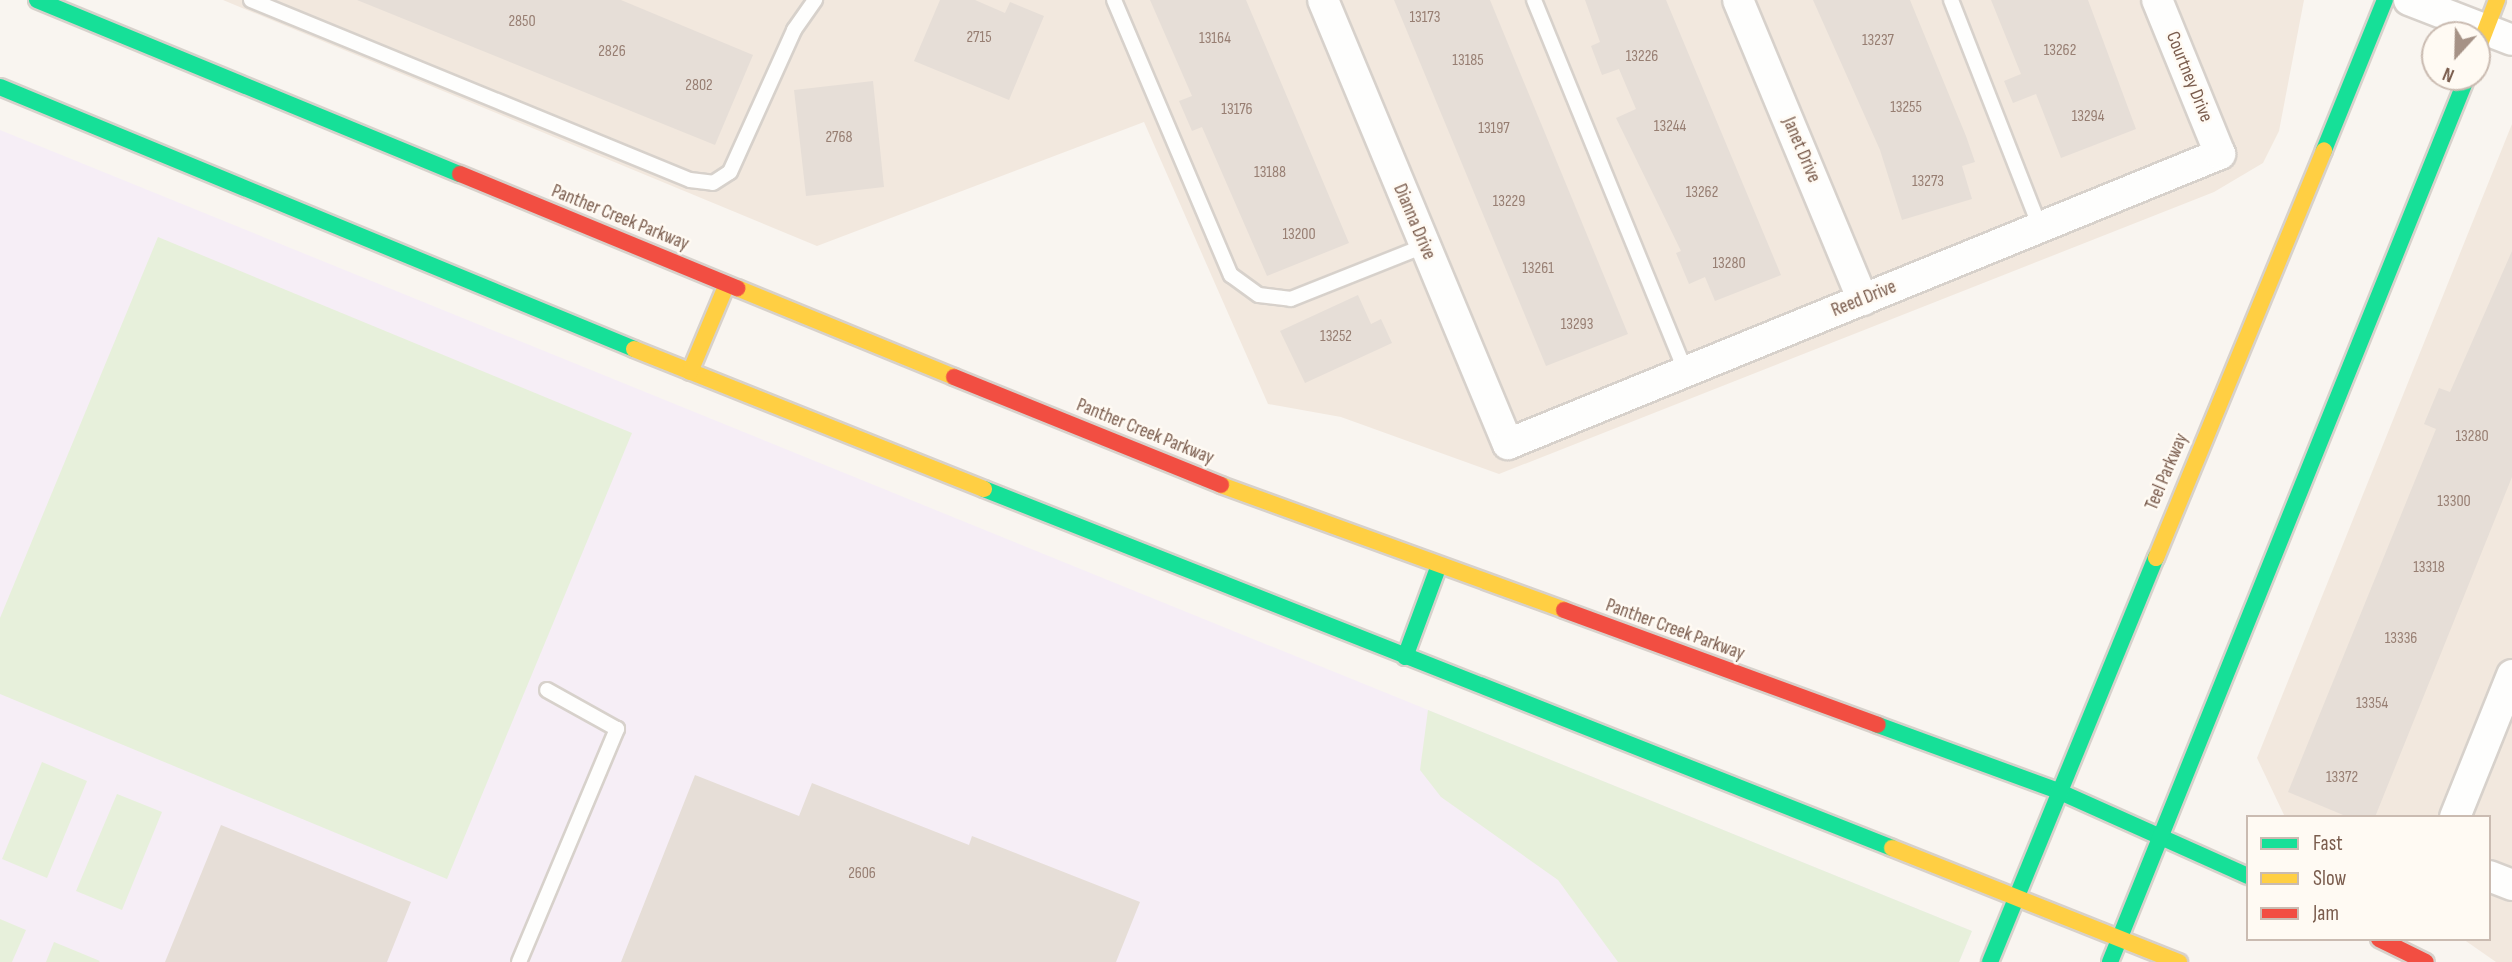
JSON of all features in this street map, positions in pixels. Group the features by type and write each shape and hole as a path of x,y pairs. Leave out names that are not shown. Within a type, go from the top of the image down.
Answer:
{"main road":[{"name":"Panther Creek Parkway","path":"37,0 1181,470 2058,791 2162,834 2246,875"},
{"name":"Teel Parkway","path":"1990,962 2016,892 2385,0"},
{"path":"2492,41 2497,0"},
{"path":"0,87 690,372 1405,657 2016,892 2179,962"},
{"path":"2109,962 2461,91"},
{"path":"690,372 727,284"},
{"path":"1405,657 1439,565"},
{"path":"2383,941 2426,962"}],"street":[{"name":"Dianna Drive","path":"1323,0 1508,444"},
{"name":"Janet Drive","path":"1738,0 1863,300"},
{"name":"Courtney Drive","path":"2158,0 2220,154"},
{"path":"2409,0 2492,41"},
{"name":"Reed Drive","path":"1508,444 2220,154"},
{"path":"2456,815 2512,675"},
{"path":"2491,877 2512,885"}],"lane":[{"path":"251,0 691,180 713,183 730,172 794,30 815,0"},
{"path":"1114,0 1231,275 1259,295 1291,299 1424,246"},
{"path":"1534,0 1686,372"},
{"path":"1951,0 2040,228"},
{"path":"519,962 617,729 547,690"}],"shaded area":[{"path":"223,0 2304,0 2279,131 2263,163 2214,192 1499,474 1341,417 1268,404 1144,122 817,246"},
{"path":"2512,124 2512,962 2496,962 2466,941 2491,941 2491,815 2284,815 2257,758"},
{"path":"0,130 1972,931 1959,962 0,962"}],"green space":[{"path":"158,237 632,433 447,879 0,694 0,618"},
{"path":"1428,710 1972,931 1959,962 1618,962 1558,880 1441,797 1420,770"},
{"path":"42,762 87,781 47,878 2,859"},
{"path":"117,794 162,812 122,910 76,891"},
{"path":"0,919 26,930 12,962 0,962"},
{"path":"54,942 100,961 46,962"}],"building":[{"path":"357,0 621,0 753,55 715,145"},
{"path":"940,0 975,0 1005,13 1010,2 1044,16 1009,100 914,61"},
{"path":"1150,0 1246,0 1349,243 1267,276 1202,127 1192,131 1179,101 1192,96"},
{"path":"1394,0 1490,0 1628,334 1546,366"},
{"path":"1585,0 1666,0 1781,275 1715,301 1705,277 1689,284 1676,253 1681,251 1616,118 1636,109 1619,69 1602,75 1591,46 1600,42"},
{"path":"1813,0 1910,0 1975,162 1962,166 1972,199 1902,220 1880,150"},
{"path":"1991,0 2088,0 2136,129 2061,158 2036,94 2013,103 2004,81 2021,74"},
{"path":"873,81 884,187 806,196 794,90"},
{"path":"2512,251 2512,477 2376,815 2343,815 2288,792 2436,429 2424,424 2439,388 2450,392"},
{"path":"1358,295 1371,324 1381,319 1392,343 1305,383 1280,331"},
{"path":"695,775 799,816 812,783 969,845 972,836 1140,902 1116,962 621,962"},
{"path":"221,825 411,902 387,962 165,962"}],"traffic: fast":[{"path":"37,0 460,174"},
{"path":"2324,150 2385,0"},
{"path":"0,87 634,349"},
{"path":"2110,962 2461,91"},
{"path":"984,489 1892,848"},
{"path":"1990,962 2156,558"},
{"path":"1405,657 1439,565"},
{"path":"1878,725 2058,791 2246,875"}],"traffic: slow":[{"path":"2489,21 2497,0"},
{"path":"2156,558 2324,150"},
{"path":"690,372 727,284"},
{"path":"737,288 954,377"},
{"path":"634,349 984,489"},
{"path":"1221,485 1564,610"},
{"path":"1892,848 2179,962"}],"traffic: jam":[{"path":"460,174 737,288"},
{"path":"954,377 1221,485"},
{"path":"1564,610 1878,725"},
{"path":"2383,941 2426,962"}]}
